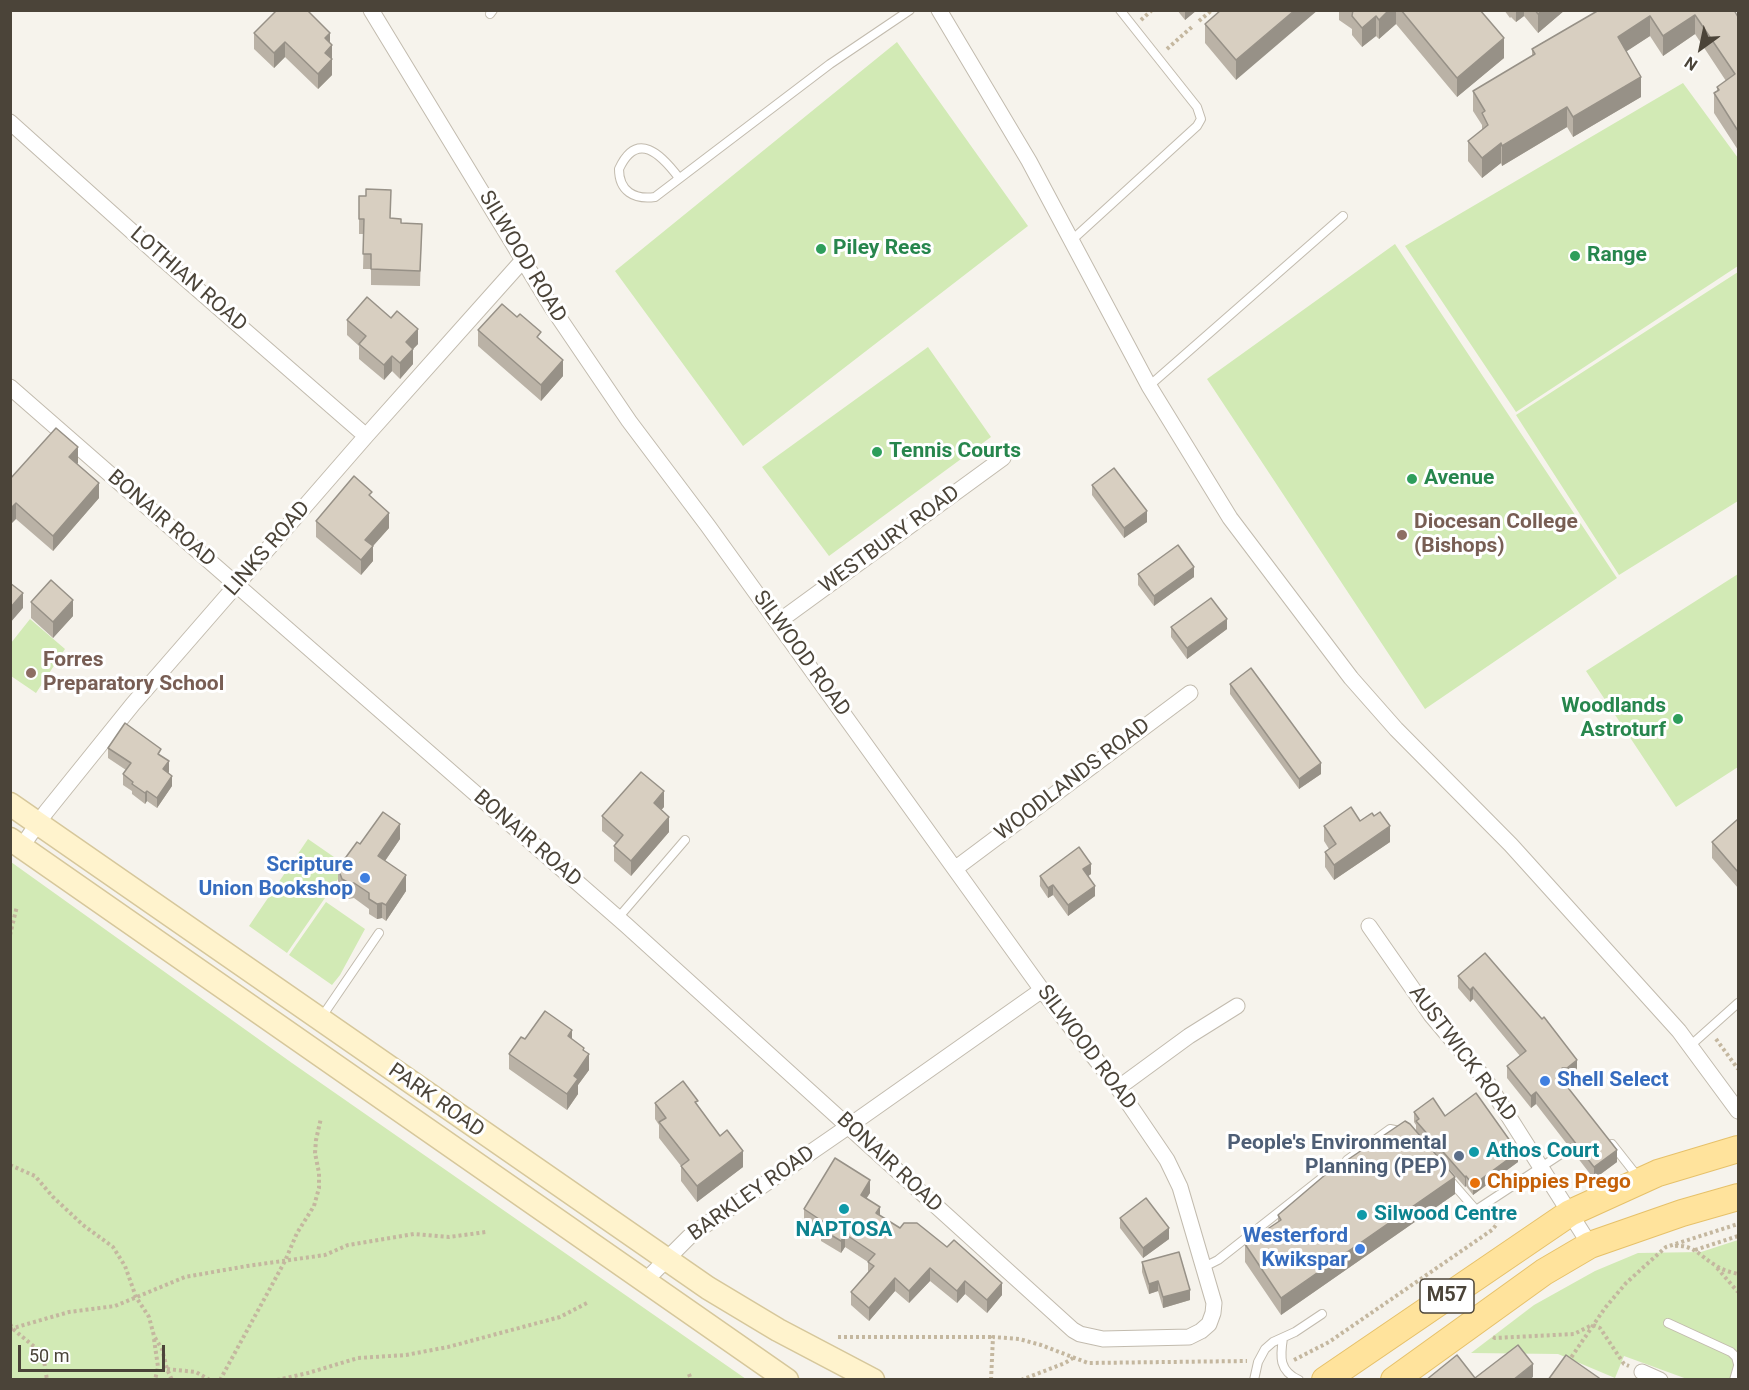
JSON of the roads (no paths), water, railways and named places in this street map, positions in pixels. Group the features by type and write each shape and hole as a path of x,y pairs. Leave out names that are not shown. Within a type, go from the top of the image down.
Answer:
{"main road":[{"name":"PARK ROAD","path":"10,804 708,1288 768,1324 873,1380"},
{"name":"PARK ROAD","path":"16,842 787,1380"},
{"name":"M57","path":"1325,1380 1570,1213 1641,1180 1686,1163 1738,1149"},
{"name":"M57","path":"1394,1380 1544,1272 1590,1245 1734,1196"}],"street":[{"name":"SILWOOD ROAD","path":"371,10 563,324 629,421 778,622 1042,990 1118,1088 1167,1160 1175,1175 1214,1302"},
{"path":"939,10 1029,161 1149,386 1230,518 1351,678 1396,729 1511,845 1691,1045 1738,1111"},
{"name":"LOTHIAN ROAD","path":"10,122 366,436"},
{"name":"LINKS ROAD","path":"16,842 39,824 133,704 366,436 524,259"},
{"name":"BONAIR ROAD","path":"10,387 618,918 1073,1330 1080,1335 1103,1339 1194,1336 1209,1324 1214,1302"},
{"name":"WESTBURY ROAD","path":"778,622 1003,458"},
{"name":"WOODLANDS ROAD","path":"956,868 1190,693"},
{"name":"AUSTWICK ROAD","path":"1369,926 1431,1015 1485,1079 1590,1245"},
{"name":"BARKLEY ROAD","path":"645,1281 701,1228 1042,990"},
{"path":"1118,1088 1189,1036 1237,1006"},
{"path":"1642,1372 1660,1380"}],"lane":[{"path":"679,178 666,161 647,149 638,148 630,152 619,169 622,186 630,194 638,197 655,196 679,178 830,64 910,10"},
{"path":"1072,240 1197,126 1201,119 1197,107 1120,10"},
{"path":"1149,386 1343,216"},
{"path":"618,918 686,840"},
{"path":"320,1019 379,933"},
{"path":"1691,1045 1738,1003"},
{"path":"1343,1163 1390,1129 1409,1134"},
{"path":"1605,1136 1641,1180"},
{"path":"1442,1170 1476,1210 1561,1154"},
{"path":"1204,1267 1218,1260 1334,1170"},
{"path":"1254,1380 1258,1362 1265,1349 1322,1314"},
{"path":"1668,1323 1736,1356 1738,1365 1734,1380"},
{"path":"1283,1338 1281,1363 1287,1372 1299,1380"}],"place":[{"name":"Piley Rees","path":"821,249"},
{"name":"Range","path":"1575,256"},
{"name":"Tennis Courts","path":"877,452"},
{"name":"Avenue","path":"1412,479"},
{"name":"Diocesan College (Bishops)","path":"1402,535"},
{"name":"Forres Preparatory School","path":"31,673"},
{"name":"Woodlands Astroturf","path":"1678,719"},
{"name":"Scripture Union Bookshop","path":"365,878"},
{"name":"Shell Select","path":"1545,1081"},
{"name":"Athos Court","path":"1474,1152"},
{"name":"People's Environmental Planning (PEP)","path":"1459,1156"},
{"name":"Chippies Prego","path":"1475,1183"},
{"name":"NAPTOSA","path":"844,1209"},
{"name":"Silwood Centre","path":"1362,1215"},
{"name":"Westerford Kwikspar","path":"1360,1249"}]}
